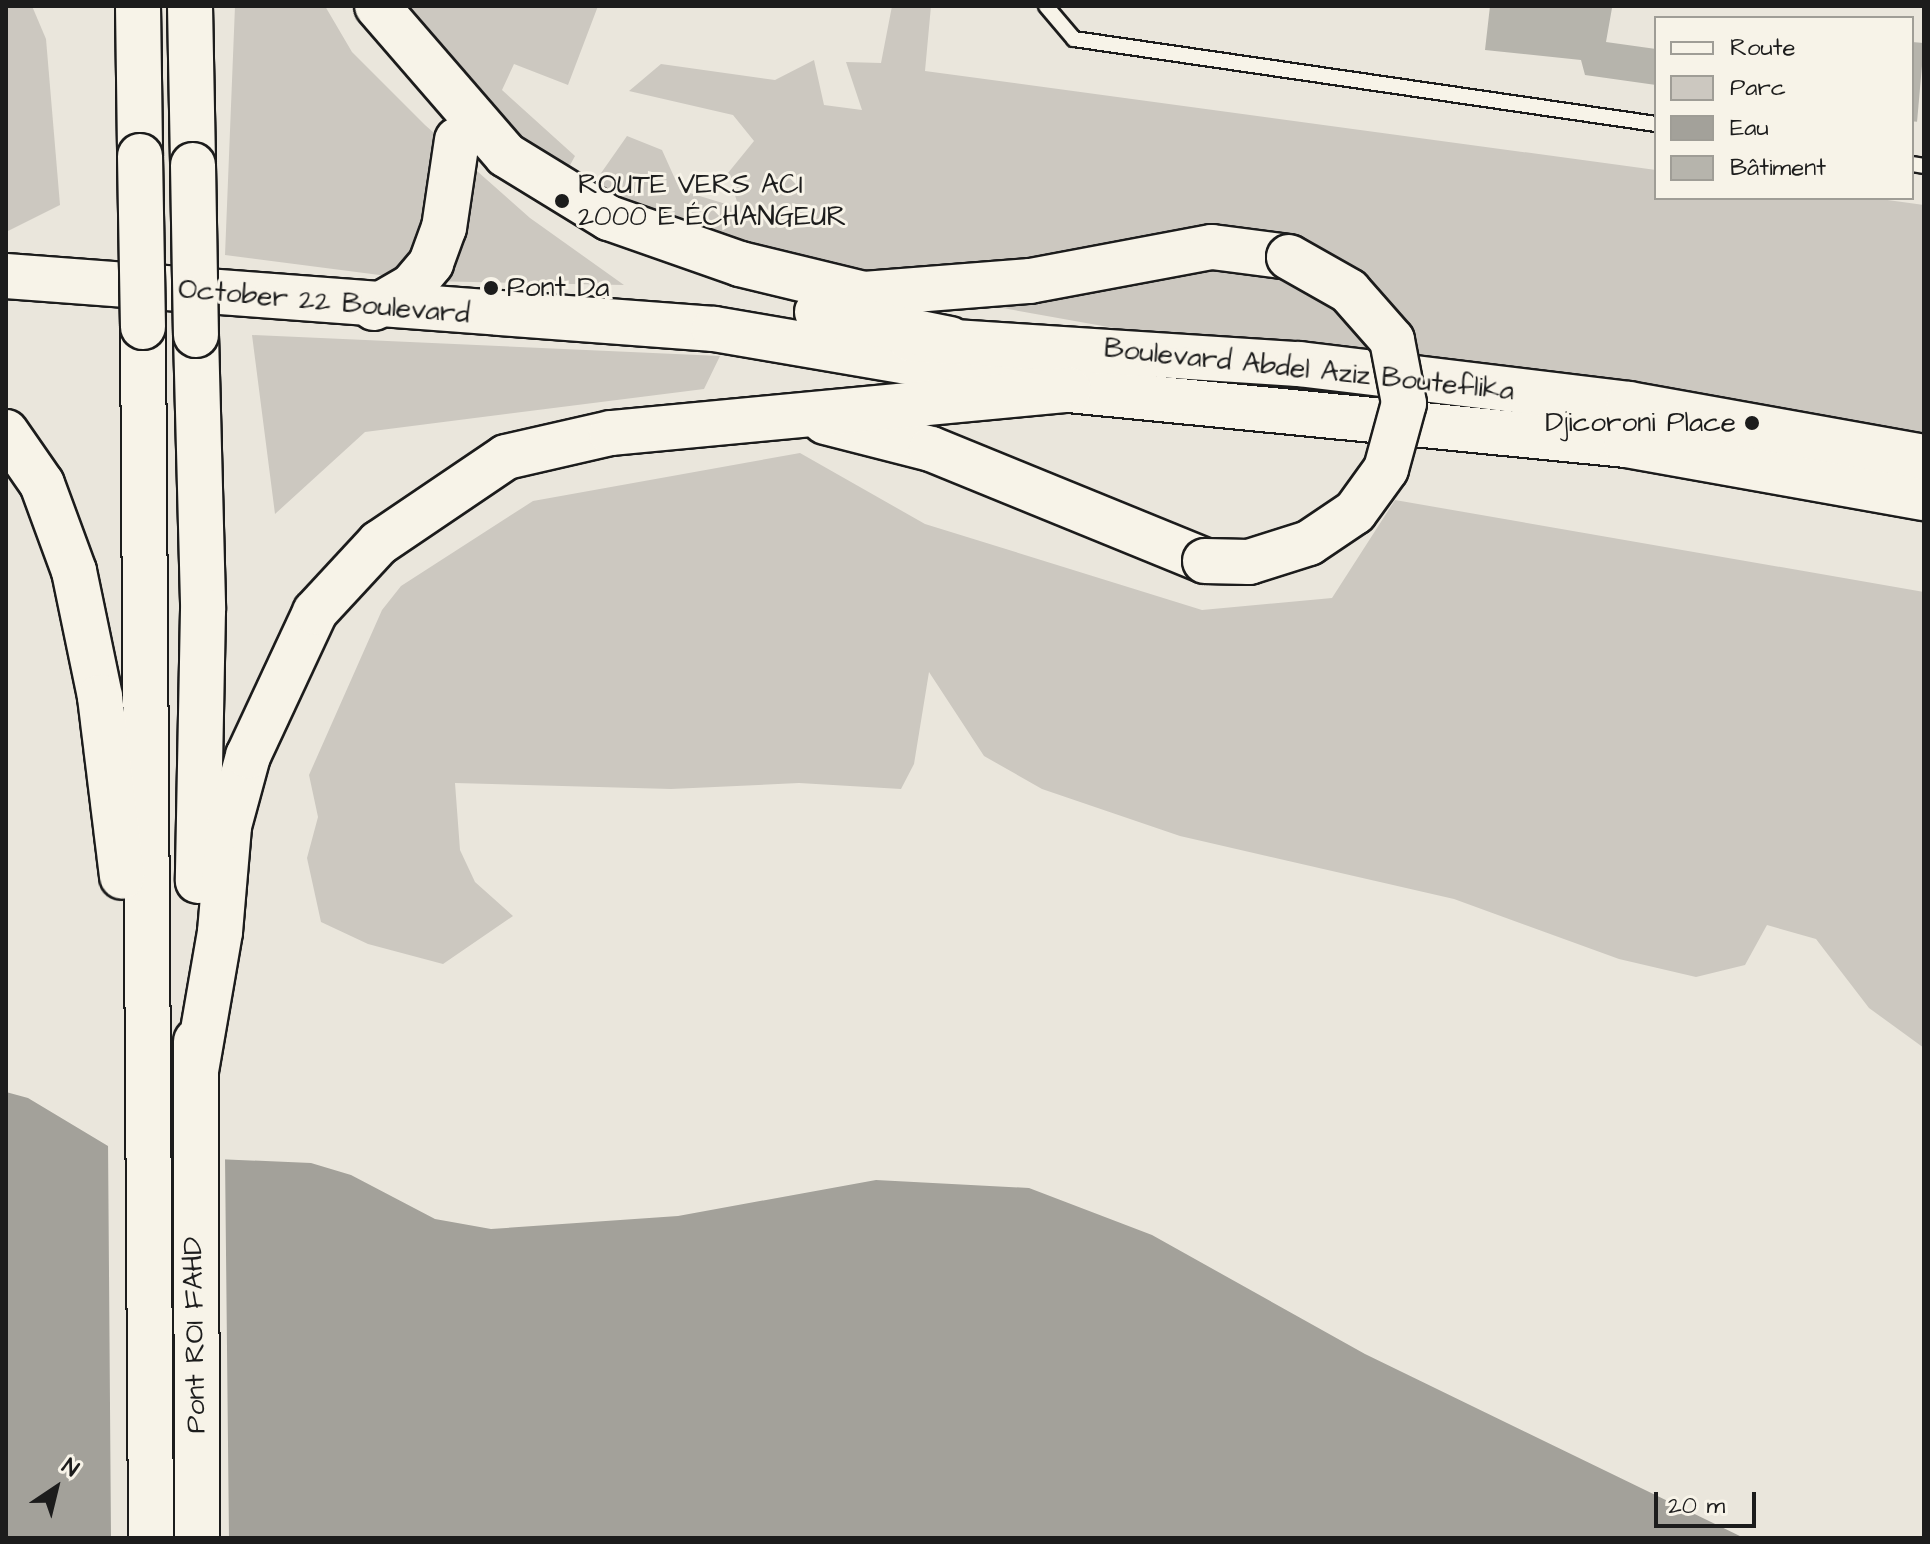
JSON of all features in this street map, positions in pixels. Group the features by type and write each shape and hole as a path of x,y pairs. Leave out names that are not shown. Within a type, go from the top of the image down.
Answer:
{"main road":[{"path":"110,6 140,150"},
{"path":"138,6 151,1538"},
{"path":"190,6 203,610 196,1071"},
{"path":"359,6 457,140 571,222 664,269 768,301 950,339"},
{"path":"377,6 506,155 609,218 740,264 864,294 1030,281 1212,247 1289,257 1349,291 1392,340 1404,403 1386,469 1355,512 1309,543 1249,562 1205,561 931,449 775,414"},
{"path":"374,308 412,286 431,263 444,228 457,140"},
{"name":"October 22 Boulevard","path":"6,276 784,339 1069,390"},
{"name":"Boulevard Abdel Aziz Bouteflika","path":"784,339 950,339 1299,364 1629,404 1924,457"},
{"path":"196,1071 220,932 229,826 253,742 315,612 379,543 506,457 611,433 775,414 1069,390"},
{"name":"Boulevard Abdel Aziz Bouteflika","path":"1069,390 1626,445 1924,498"},
{"path":"6,432 42,484 74,571 100,697 147,1042"},
{"name":"Pont ROI FAHD","path":"196,1071 193,1131 197,1538"}],"lane":[{"path":"1046,6 1074,39 1654,124"}],"green space":[{"path":"6,6 32,6 46,39 60,205 6,232"},
{"path":"235,6 325,6 352,52 425,125 530,218 624,285 426,281 225,255"},
{"path":"388,6 598,6 568,85 514,64 502,90 575,156 563,178 517,155"},
{"path":"892,6 931,6 925,71 1654,170 1654,200 1888,200 1924,205 1924,446 1114,328 796,271 601,206 599,176 627,136 662,150 680,190 739,208 728,173 754,141 733,115 629,91 661,64 775,80 814,60 824,105 862,110 846,62 881,63"},
{"path":"252,335 720,356 704,389 365,432 275,514"},
{"path":"800,453 925,524 1202,610 1332,598 1395,500 1924,592 1924,1048 1869,1008 1816,939 1767,925 1745,965 1696,977 1619,959 1454,899 1180,836 1042,789 984,756 929,672 914,764 901,789 799,783 671,789 455,783 460,850 475,882 513,916 443,964 368,944 321,922 307,858 318,817 309,775 382,610 401,586 533,501"}],"water":[{"path":"6,1092 28,1098 123,1155 311,1163 351,1175 435,1219 491,1229 678,1216 876,1180 1029,1188 1152,1235 1365,1354 1744,1538 6,1538"}],"pier":[{"path":"108,1141 124,1151 225,1156 229,1538 111,1538"}],"building":[{"path":"1490,6 1612,8 1606,42 1654,49 1654,85 1585,75 1581,60 1485,50"},
{"path":"1914,42 1924,43 1917,122 1914,121"}],"place":[{"name":"ROUTE VERS ACI 2000 E ÉCHANGEUR","path":"562,201"},
{"name":"Pont Da","path":"491,288"},
{"name":"Djicoroni Place","path":"1752,423"}]}
